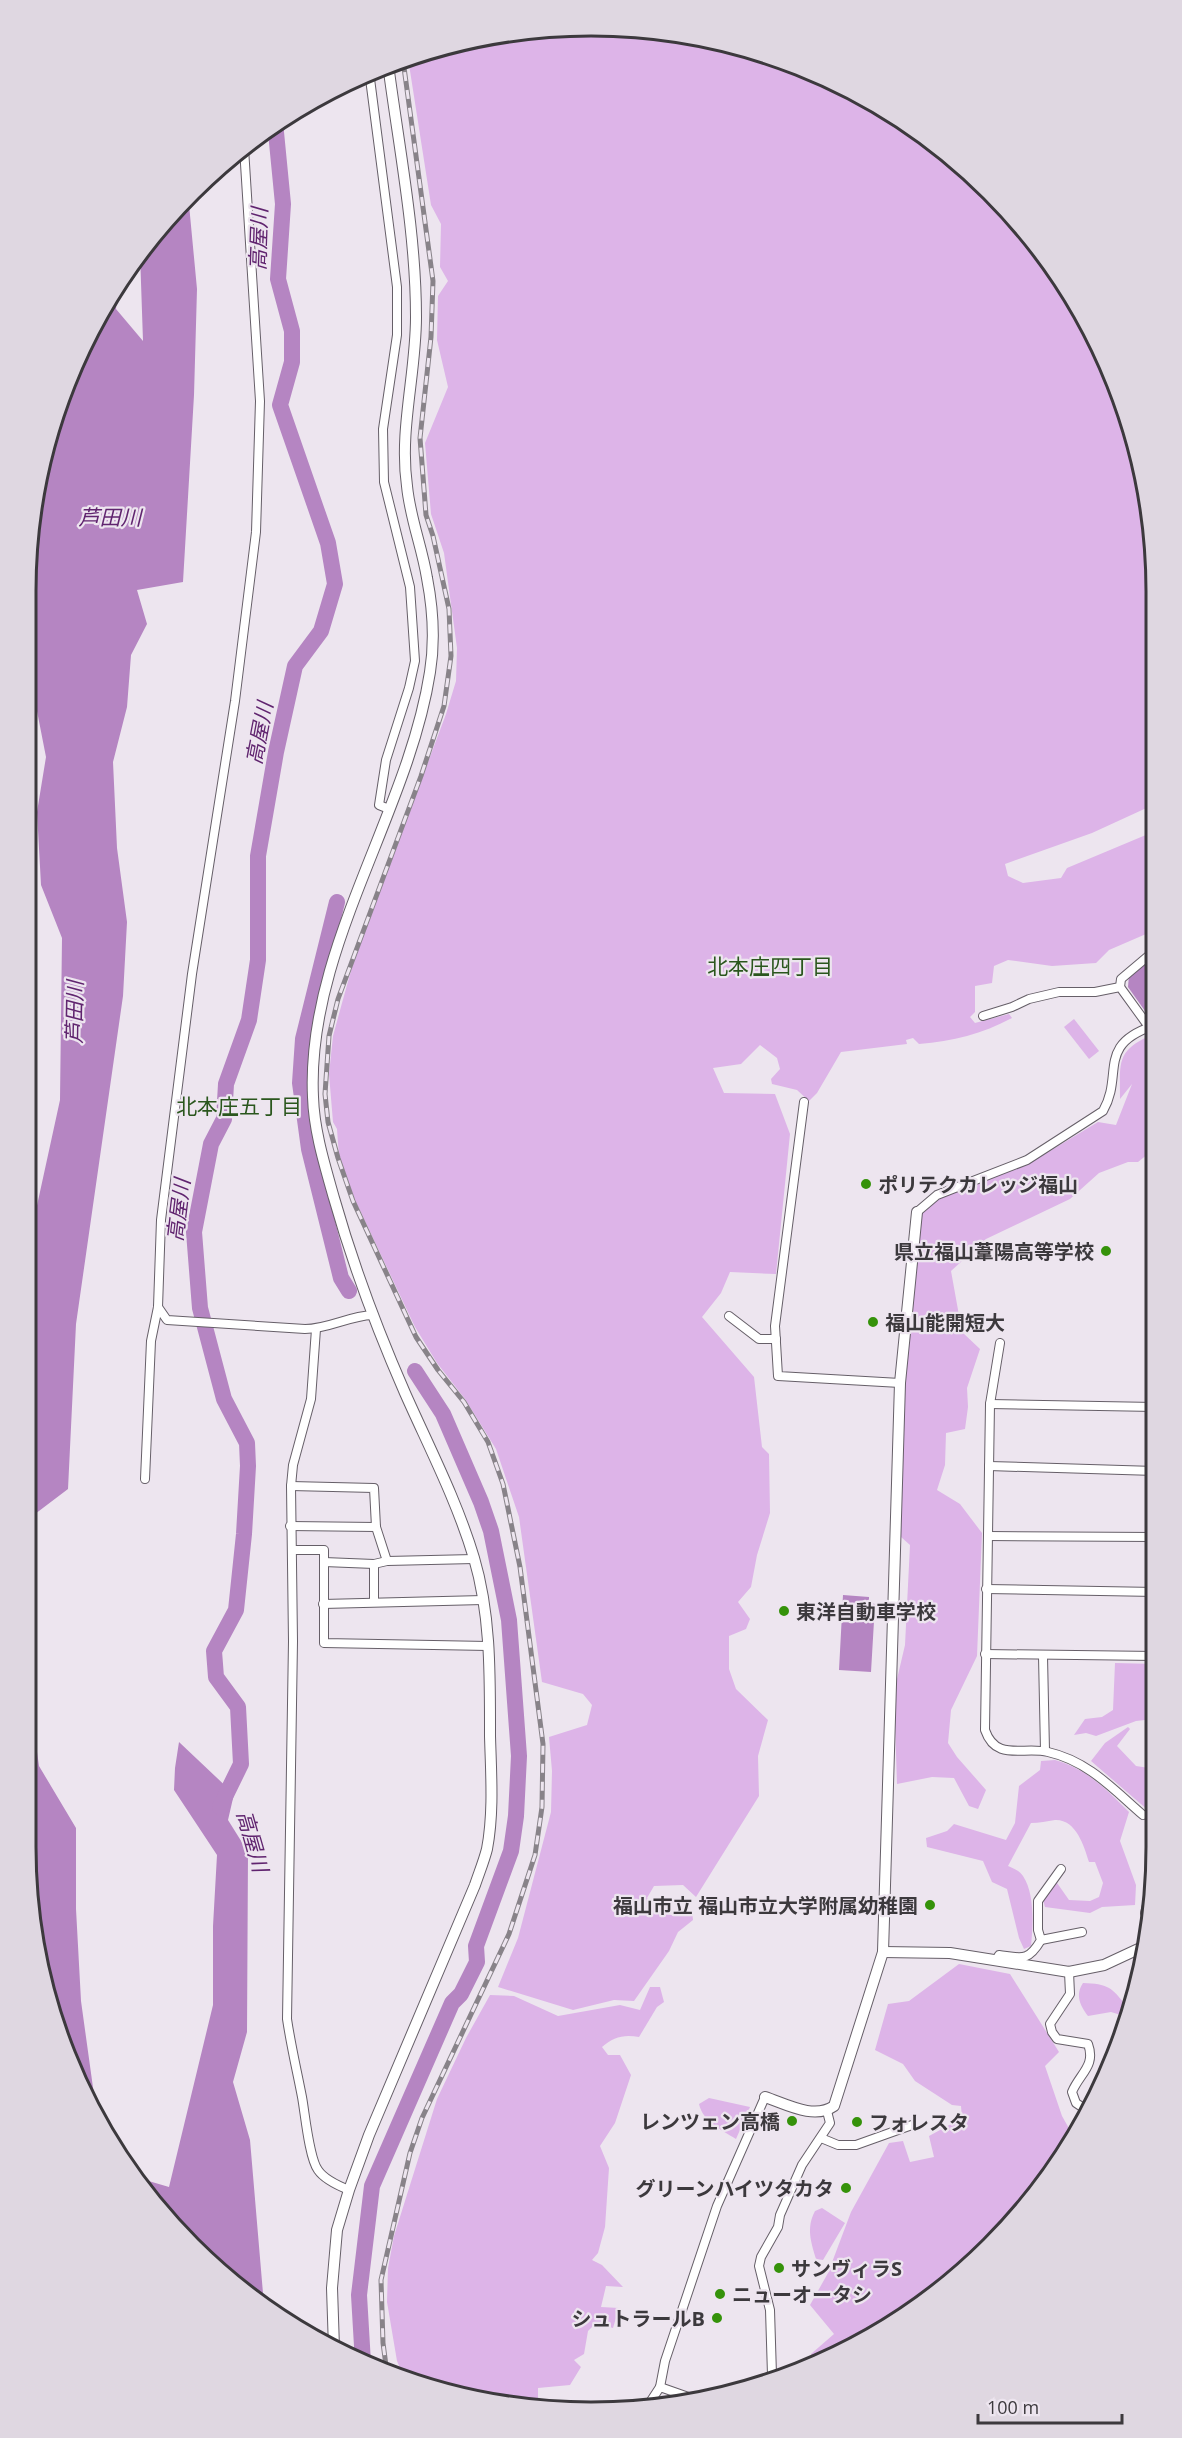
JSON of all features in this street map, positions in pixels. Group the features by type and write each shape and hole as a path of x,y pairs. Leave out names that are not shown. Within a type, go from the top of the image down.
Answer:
{"street":[{"path":"334,2339 332,2288 337,2230 369,2135 475,1885 487,1851 491,1814 488,1646 483,1600 474,1559 353,1264 326,1168 313,1098 317,1035 327,984 339,943 414,741 426,691 432,639 432,607 427,575 406,486 404,442 416,320 414,274 389,74"},
{"path":"370,82 397,287 397,335 383,429 384,482 410,587 415,661 409,688 386,760 379,805 389,809"},
{"path":"145,1479 151,1341 158,1307 161,1220 192,974 235,701 256,531 260,401 245,158"},
{"path":"1146,958 1121,979 1120,987 1146,1020"},
{"path":"983,1016 1029,999 1059,993 1095,992 1120,987"},
{"path":"652,2398 660,2387 665,2361 717,2206 765,2097 797,2109 814,2112 827,2111 834,2106 883,1952 900,1383 917,1212 937,1195 1027,1160 1102,1110 1110,1098 1117,1050 1132,1036 1146,1029"},
{"path":"804,1102 775,1326 778,1376 900,1383"},
{"path":"158,1307 167,1320 305,1329 316,1329 359,1315 372,1315"},
{"path":"729,1316 759,1339 776,1339"},
{"path":"316,1329 311,1399 293,1465 291,1486 290,1526 293,1550 287,2019 291,2054 302,2093 313,2156 318,2170 338,2186 349,2190"},
{"path":"1000,1343 990,1404 985,1731 989,1743 998,1749 1045,1751 1080,1762 1143,1815"},
{"path":"990,1404 1146,1407"},
{"path":"989,1466 1146,1471"},
{"path":"291,1486 374,1488 376,1527 387,1561"},
{"path":"290,1526 376,1527"},
{"path":"988,1536 1146,1537"},
{"path":"293,1550 324,1550 324,1643 488,1646"},
{"path":"324,1562 374,1564 387,1561 474,1559"},
{"path":"374,1564 374,1601"},
{"path":"986,1589 1146,1592"},
{"path":"323,1604 483,1600"},
{"path":"985,1654 1146,1656"},
{"path":"1043,1656 1045,1751"},
{"path":"1041,1940 1038,1930 1038,1901 1061,1869"},
{"path":"996,1960 999,1955 1022,1958 1033,1953 1041,1940 1082,1932"},
{"path":"883,1952 950,1953 1069,1971 1104,1965 1136,1950"},
{"path":"1069,1971 1070,1994 1050,2024 1057,2039 1088,2044 1092,2054 1091,2062 1072,2092 1076,2103 1081,2107"},
{"path":"772,2372 770,2310 759,2266 761,2257 778,2227 783,2208 802,2165 830,2123 827,2111"},
{"path":"821,2138 838,2145 856,2145 912,2125"},
{"path":"660,2387 680,2394"}],"shaded area":[{"path":"555,37 627,37 699,47 735,55 769,65 836,93 899,130 957,174 1008,225 1052,283 1089,346 1117,413 1135,483 1145,555 1146,808 1092,833 1005,864 1008,876 1023,883 1061,878 1067,868 1146,835 1146,934 1109,950 1096,963 1052,966 1008,960 994,966 992,983 975,986 975,1012 970,1017 975,1023 1009,1014 1012,1018 955,1039 919,1044 913,1038 906,1040 907,1044 841,1052 817,1093 809,1101 797,1090 772,1084 771,1079 780,1069 777,1058 760,1045 741,1064 713,1068 724,1093 775,1094 790,1134 776,1274 730,1272 721,1293 702,1317 754,1377 762,1447 769,1454 770,1513 757,1555 751,1587 738,1602 750,1619 746,1629 729,1636 729,1669 736,1689 768,1720 758,1756 759,1796 696,1897 683,1885 654,1886 647,1898 662,1913 677,1915 692,1912 693,1920 678,1932 669,1951 634,2001 614,2000 573,2010 498,1987 518,1938 551,1812 552,1771 549,1737 587,1725 592,1705 583,1694 542,1682 519,1517 496,1449 465,1399 437,1363 415,1327 354,1198 339,1157 329,1074 333,1036 354,960 446,714 456,681 457,648 444,553 431,514 425,443 448,387 437,340 438,296 448,281 440,267 441,224 431,205 409,66 447,55 519,41"},
{"path":"1074,1019 1099,1051 1089,1059 1064,1027"},
{"path":"1146,1038 1146,1156 1138,1162 1128,1162 1099,1173 1070,1199 986,1239 951,1271 962,1332 980,1349 967,1388 968,1407 965,1429 946,1433 945,1465 937,1490 960,1504 982,1533 977,1656 951,1710 948,1743 957,1757 986,1790 978,1809 969,1806 954,1778 932,1777 897,1784 894,1692 905,1645 910,1545 901,1537 902,1384 919,1214 940,1197 1030,1163 1098,1122 1116,1125 1132,1084 1120,1099 1123,1058 1133,1046"},
{"path":"1115,1663 1146,1664 1145,1720 1136,1721 1096,1736 1086,1733 1074,1735 1085,1719 1102,1717 1113,1710"},
{"path":"1128,1727 1130,1729 1117,1746 1136,1766 1146,1768 1146,1808 1091,1761 1105,1743"},
{"path":"1055,1760 1086,1774 1129,1812 1120,1841 1136,1885 1135,1905 1102,1907 1090,1913 1045,1907 1042,1896 1055,1880 1069,1900 1090,1901 1099,1897 1103,1883 1095,1862 1089,1862 1078,1835 1068,1824 1055,1820 1031,1823 1008,1866 1022,1874 1030,1892 1033,1920 1031,1946 1024,1949 1019,1938 1007,1889 992,1882 983,1861 927,1847 926,1838 947,1831 954,1824 1006,1840 1015,1823 1019,1786 1040,1770 1041,1761"},
{"path":"959,1964 1010,1974 1059,2052 1045,2066 1062,2116 1069,2129 1031,2185 1008,2213 957,2264 929,2287 868,2328 811,2356 834,2334 810,2305 828,2273 851,2212 889,2143 903,2141 910,2162 934,2157 929,2136 962,2118 961,2106 952,2105 915,2081 903,2064 875,2050 888,2004 909,2001"},
{"path":"1083,1983 1098,1984 1109,1988 1123,2003 1120,2015 1111,2012 1088,2016 1080,2000"},
{"path":"650,1987 660,1987 664,2002 657,2007 639,2037 619,2037 602,2047 608,2055 620,2055 631,2075 615,2123 600,2146 609,2168 605,2227 598,2253 592,2260 602,2265 623,2287 606,2286 601,2307 619,2308 613,2328 596,2323 588,2331 584,2354 574,2360 581,2367 570,2385 538,2388 538,2399 447,2383 400,2368 387,2302 388,2268 394,2236 437,2099 466,2038 490,1995 514,1996 558,2016 620,2005 640,2010"},
{"path":"709,2098 750,2107 736,2139 704,2116 699,2104"},
{"path":"822,2208 845,2223 823,2260 816,2259 810,2229 815,2211"}],"water":[{"name":"芦田川","path":"189,209 197,289 194,395 183,582 137,590 147,624 131,655 127,707 113,762 117,848 127,922 123,996 76,1324 68,1489 36,1513 36,1210 60,1100 62,938 41,885 37,812 46,757 36,706 37,555 47,483 65,413 93,346 116,303 116,309 143,341 141,268"},
{"path":"1146,963 1146,1011 1128,987 1129,975"},
{"path":"843,1595 869,1597 869,1603 875,1604 871,1672 839,1670"},
{"path":"179,1742 234,1794 228,1820 248,1852 247,2032 233,2082 250,2140 263,2294 225,2264 199,2239 148,2181 169,2187 213,2005 213,1926 217,1855 174,1790"},
{"path":"36,1745 39,1766 76,1828 76,1909 81,2001 94,2094 65,2025 55,1991 41,1919 37,1883"}],"waterway":[{"name":"高屋川","path":"220,1807 241,1764 238,1707 216,1677 214,1651 236,1610 244,1534 247,1443 224,1399 200,1308 194,1232 211,1144 224,1119 226,1084 249,1020 258,960 258,856 276,752 295,666 321,631 335,584 328,543 280,405 292,362 292,331 278,279 283,204 276,135"},
{"path":"337,902 303,1039 300,1083 309,1149 341,1278 349,1291"},
{"path":"362,2352 359,2295 372,2186 452,2003 461,1994 477,1962 476,1946 511,1851 516,1816 519,1756 509,1620 491,1531 443,1414 415,1371"}],"railway":[{"path":"386,2363 381,2280 410,2153 422,2118 509,1934 535,1855 542,1807 543,1744 520,1567 503,1484 488,1442 464,1402 438,1370 416,1337 353,1201 328,1122 325,1094 329,1036 338,999 421,776 444,706 451,656 449,609 433,536 426,515 420,438 431,337 433,281 404,68"}],"place":[{"name":"ポリテクカレッジ福山","path":"866,1184"},
{"name":"県立福山葦陽高等学校","path":"1106,1251"},
{"name":"福山能開短大","path":"873,1322"},
{"name":"東洋自動車学校","path":"784,1611"},
{"name":"福山市立 福山市立大学附属幼稚園","path":"930,1905"},
{"name":"レンツェン高橋","path":"792,2121"},
{"name":"フォレスタ","path":"857,2122"},
{"name":"グリーンハイツタカタ","path":"846,2188"},
{"name":"サンヴィラS","path":"779,2268"},
{"name":"ニューオータシ","path":"720,2294"},
{"name":"シュトラールB","path":"717,2318"}],"district":[{"name":"北本庄四丁目","path":"770,966"},
{"name":"北本庄五丁目","path":"239,1106"}]}
